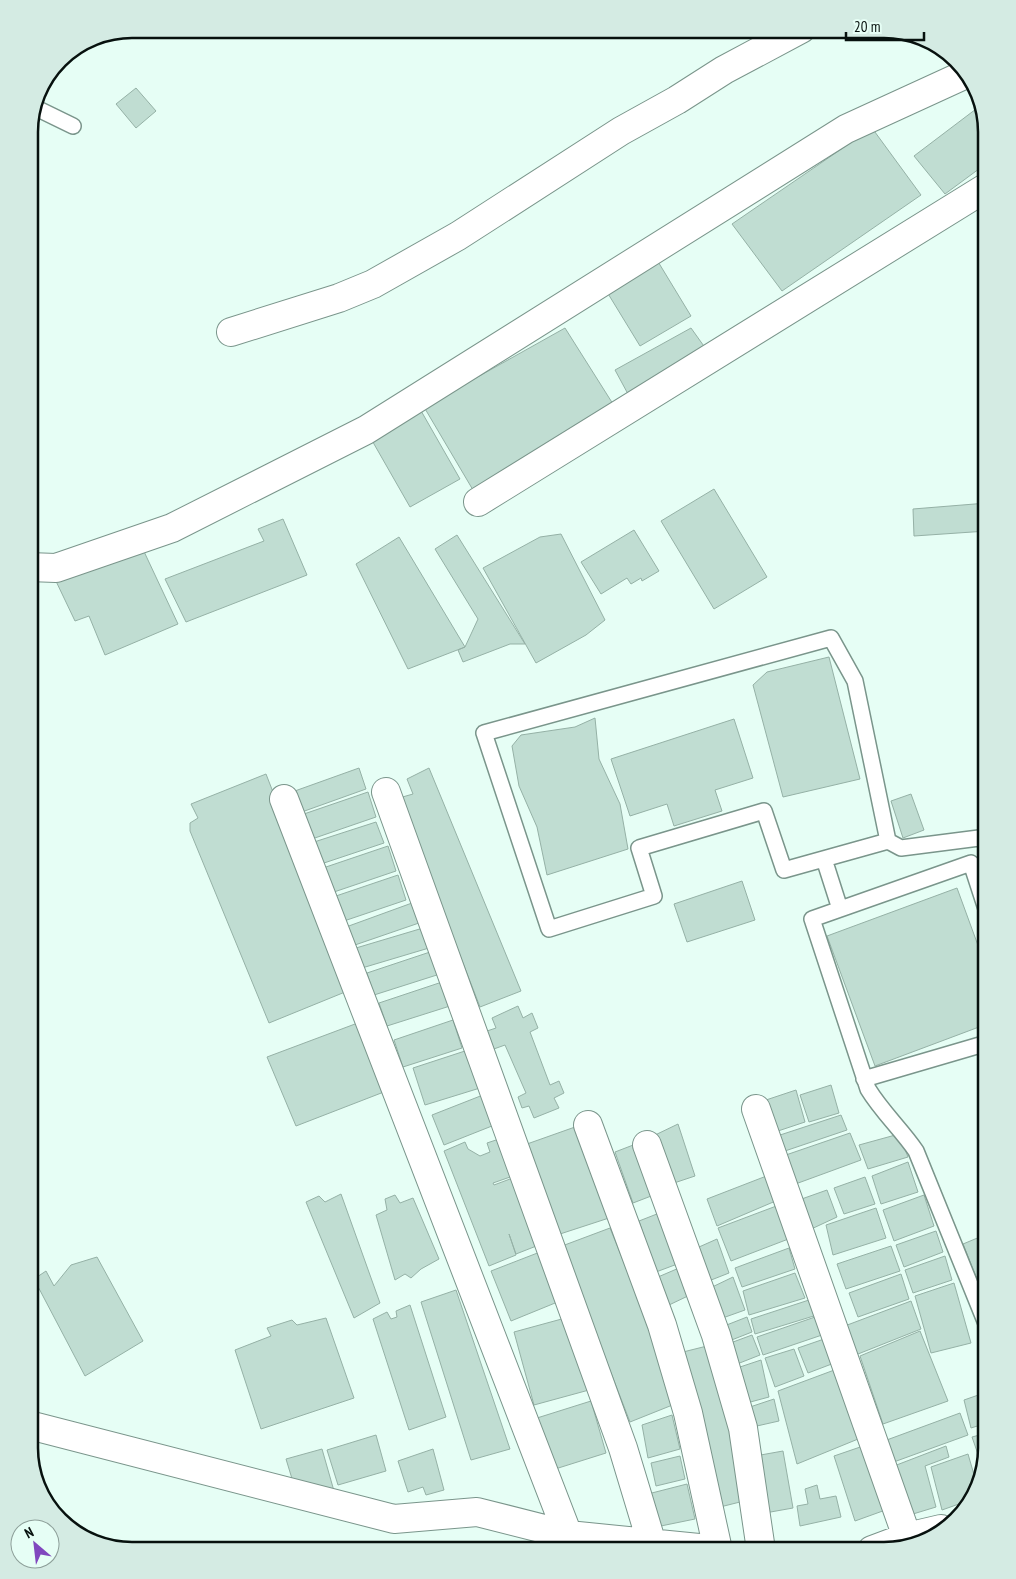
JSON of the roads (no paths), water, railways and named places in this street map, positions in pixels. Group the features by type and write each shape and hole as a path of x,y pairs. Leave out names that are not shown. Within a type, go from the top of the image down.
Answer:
{"street":[{"path":"231,332 339,298 373,284 458,236 621,130 677,100 724,70 783,38"},
{"path":"38,567 56,568 172,528 366,430 846,129 961,76"},
{"path":"478,502 978,193"},
{"path":"386,792 623,1448 651,1542"},
{"path":"284,799 568,1536"},
{"path":"756,1109 907,1537"},
{"path":"588,1124 662,1325 688,1413 716,1542"},
{"path":"647,1145 716,1335 740,1419 747,1447 760,1542"},
{"path":"38,1427 394,1519 477,1512 568,1536 627,1542"},
{"path":"896,1541 921,1534"}],"lane":[{"path":"40,110 73,126"},
{"path":"888,841 855,681 831,638 484,732 549,930 654,896 639,848 764,811 784,870 888,841 902,848 978,838"},
{"path":"824,859 840,909"},
{"path":"978,884 971,863 812,919 864,1079 880,1109 902,1130 916,1151 978,1304"},
{"path":"864,1079 978,1046"}]}
